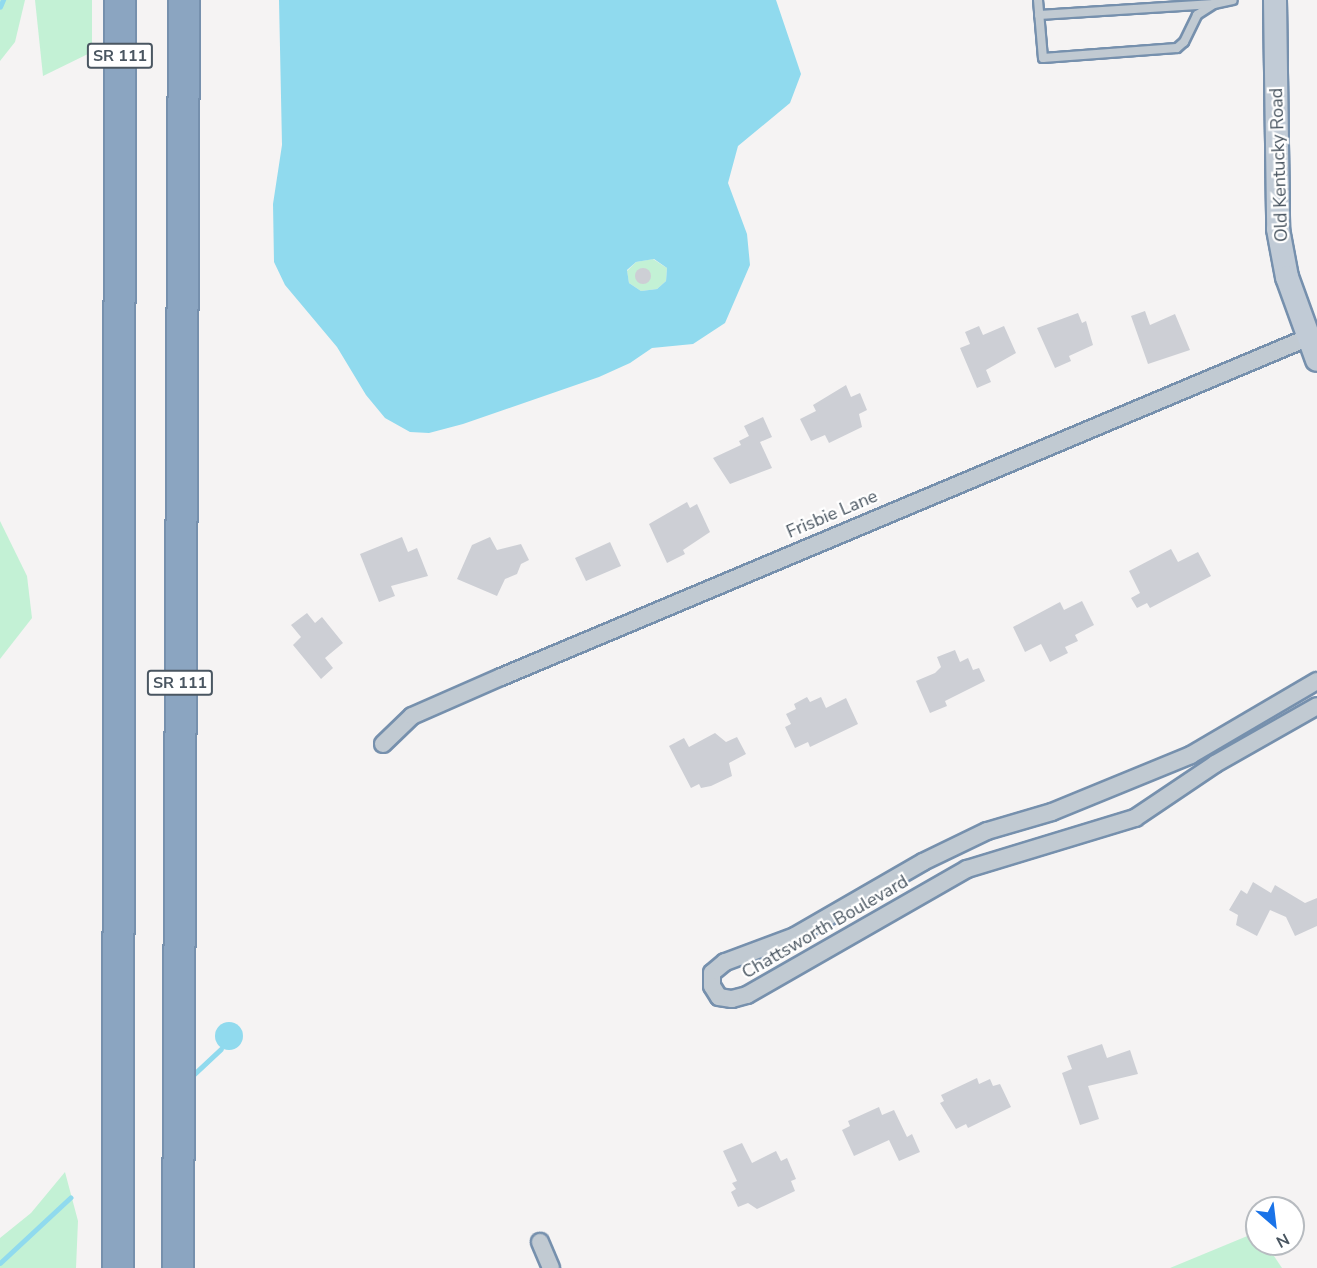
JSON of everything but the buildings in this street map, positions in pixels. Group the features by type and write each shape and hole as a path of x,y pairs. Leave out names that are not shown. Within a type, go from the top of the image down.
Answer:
{"highway":[{"name":"SR 111","path":"118,1268 120,0"},
{"name":"SR 111","path":"178,1268 184,0"}],"street":[{"name":"Old Kentucky Road","path":"1275,0 1278,229 1287,278 1307,338 1317,360"},
{"name":"Frisbie Lane","path":"383,744 412,716 1307,338"},
{"name":"Chattsworth Boulevard","path":"1317,681 1191,755 1052,812 987,831 922,862 802,932 725,962 712,973 712,986 719,997 732,999 747,995 967,869 1135,818 1215,764 1317,706"},
{"path":"540,1242 551,1268"}],"lane":[{"path":"1038,0 1043,58 1177,48 1184,42 1197,15 1214,4"},
{"path":"1039,15 1214,4 1233,0"}],"green space":[{"path":"0,0 25,0 15,42 0,61"},
{"path":"35,0 92,0 92,52 43,76"},
{"path":"653,259 667,268 666,281 657,289 641,291 629,283 627,271 636,262"},
{"path":"0,521 27,576 32,618 0,659"},
{"path":"65,1172 78,1221 76,1268 0,1268 0,1238 31,1213"},
{"path":"1245,1237 1245,1256 1274,1256 1282,1268 1170,1268"}],"water":[{"path":"279,0 776,0 801,74 790,103 738,146 728,183 747,234 750,265 725,323 693,344 652,348 630,363 599,377 463,424 429,433 410,432 385,418 366,395 337,347 285,285 274,262 273,204 282,145","holes":["654,259 667,268 666,281 657,289 641,291 629,283 627,270 636,262"]},
{"path":"229,1022 239,1026 243,1036 239,1046 229,1050 219,1046 215,1036 219,1026"}],"waterway":[{"path":"0,7 3,0"},
{"path":"190,1078 221,1049"},
{"path":"0,1263 70,1198"}]}
